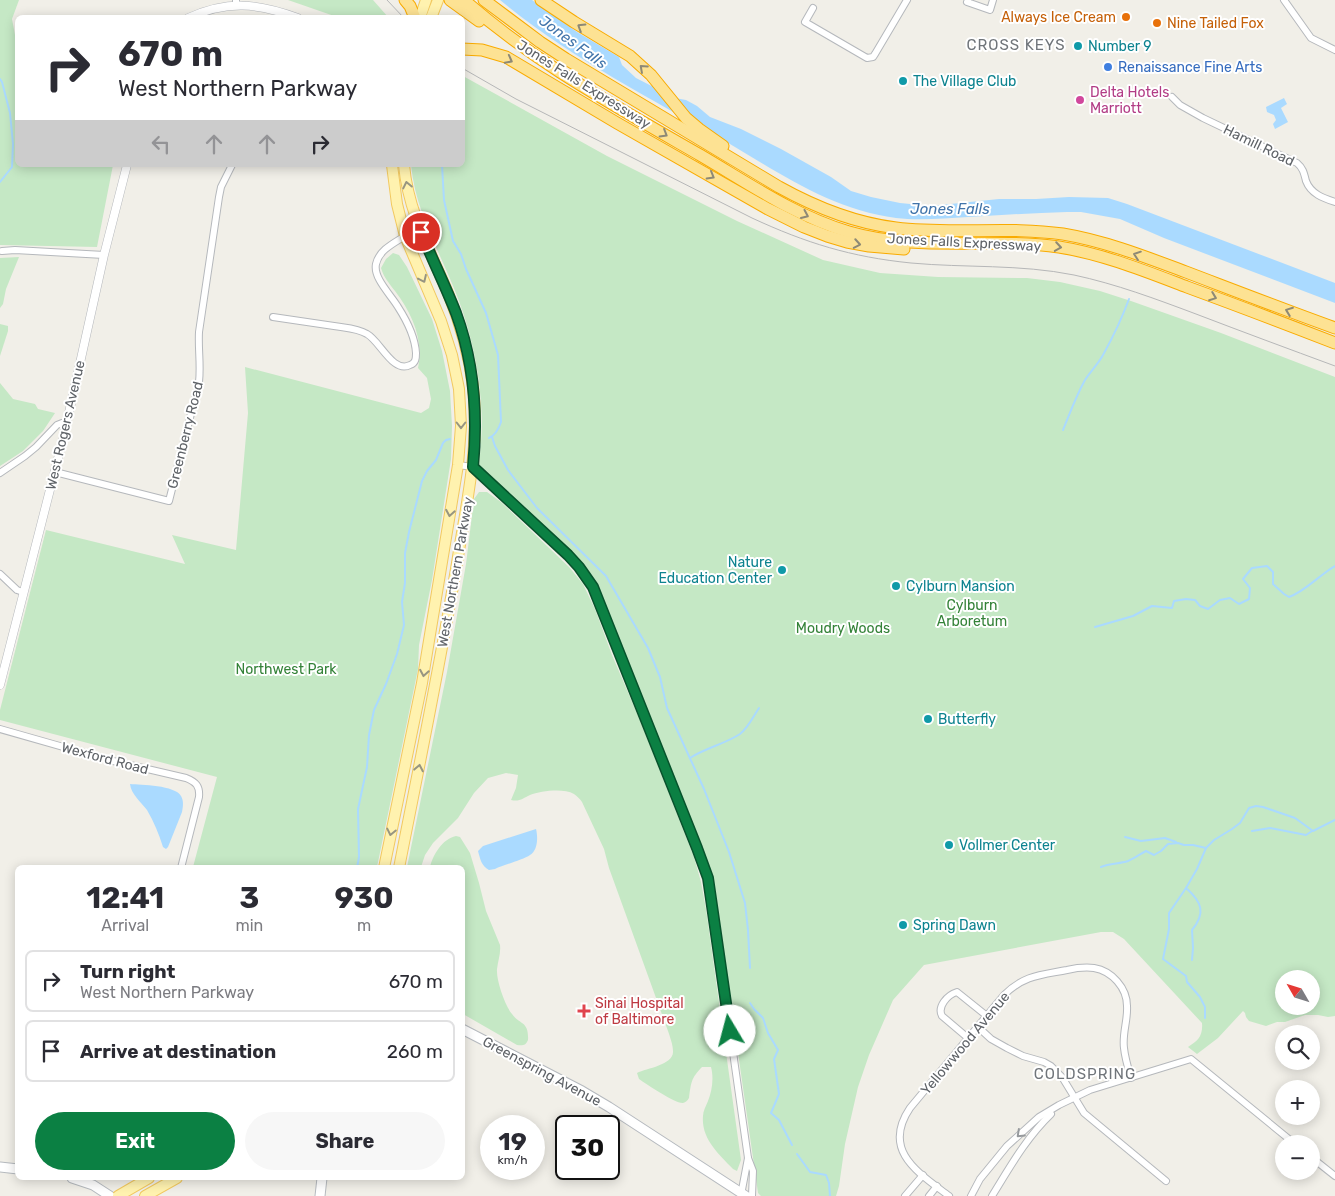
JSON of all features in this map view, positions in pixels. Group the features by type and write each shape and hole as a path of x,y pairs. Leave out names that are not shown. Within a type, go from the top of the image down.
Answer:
{"highway":[{"path":"405,0 413,15"},
{"path":"450,0 480,22 532,53"},
{"name":"Jones Falls Expressway","path":"464,0 532,53 580,85 791,208 830,226 895,241 1059,247 1106,258 1153,274 1335,343"},
{"name":"Jones Falls Expressway","path":"484,0 566,59 779,187 828,210 876,225 920,230 1038,232 1063,234 1087,239 1156,261 1335,328"},
{"path":"541,0 593,35 622,51 651,75 681,113 699,129 779,187"},
{"path":"465,49 482,50 506,57 768,209 826,236 854,244 920,250 1010,244"}],"main road":[{"path":"421,15 426,0"},
{"path":"432,15 438,0"},
{"name":"West Northern Parkway","path":"385,865 422,683 458,465 461,426 456,371 452,355 441,321 405,236 397,204 392,167"},
{"name":"West Northern Parkway","path":"399,865 441,657 473,467 476,427 467,351 456,313 415,216 407,188 404,167"},
{"name":"Greenspring Avenue","path":"465,1031 609,1107 743,1195"},
{"path":"0,1168 15,1169"},
{"path":"78,1180 93,1185 110,1196"},
{"path":"118,1196 146,1180"},
{"path":"145,1196 173,1180"},
{"path":"320,1196 322,1180"}],"street":[{"path":"813,8 805,22 867,58 872,57 879,48 907,0"},
{"path":"968,0 967,2 990,10 994,0"},
{"path":"1284,0 1311,38 1335,50"},
{"path":"193,15 206,8 236,1 258,4 290,15"},
{"name":"Hamill Road","path":"1172,97 1180,105 1203,118 1297,163 1302,167 1308,185 1312,190 1318,196 1335,202"},
{"name":"West Rogers Avenue","path":"0,685 55,472 104,255 126,167"},
{"name":"Greenberry Road","path":"55,472 169,501 199,382 199,332 221,187 231,167"},
{"path":"274,317 358,330 371,336 397,365 411,365 415,362 416,357 414,338 399,307 377,277 375,266 380,255 385,250 405,236"},
{"path":"2,251 15,250 104,255"},
{"path":"0,473 31,452 57,425 66,424"},
{"path":"458,465 473,467 568,555 593,587 676,793 708,878 748,1158 753,1171 752,1196"},
{"path":"0,574 17,590 23,592"},
{"name":"Wexford Road","path":"0,729 108,760 186,778 196,783 199,786 199,797 182,865"},
{"name":"Yellowwood Avenue","path":"949,1196 913,1167 903,1154 900,1138 902,1122 910,1108 1011,988 1033,976 1084,968 1100,970 1113,977 1125,993 1127,1008 1124,1048 1131,1078"},
{"path":"968,1038 942,1016 940,1009 951,994 957,992 987,1016"},
{"path":"978,1027 1007,1048 1051,1066 1062,1077 1084,1113 1166,1181"},
{"path":"971,1196 980,1179 1012,1141 1033,1122 1059,1105 1074,1096 1090,1090 1191,1059 1284,1135"},
{"path":"992,1196 1025,1143 1059,1105"},
{"path":"743,1195 748,1158"},
{"path":"1320,1164 1335,1176"},
{"path":"905,1196 923,1175"},
{"path":"929,1196 937,1186"}],"green space":[{"path":"0,0 19,0 12,19 15,35 15,167 113,167 97,247 0,245"},
{"path":"288,0 373,0 386,15 331,15"},
{"name":"Cylburn Arboretum","path":"465,77 607,156 737,221 823,260 880,273 938,277 1027,278 1060,282 1100,291 1221,333 1335,377 1335,1016 1318,1015 1320,1015 1320,970 1275,970 1275,1015 1305,1015 1266,1026 1249,1021 1243,1011 1218,1038 1197,1054 1188,1047 1199,1038 1202,1031 1202,1023 1124,939 1113,932 1101,932 924,965 893,1000 869,1055 858,1087 836,1196 761,1196 758,1193 711,871 595,581 578,559 479,465 482,412 474,352 459,301 418,201 411,167 465,167"},
{"name":"Northwest Park","path":"393,253 399,255 407,267 432,319 442,351 450,391 452,426 451,459 432,580 419,645 418,669 377,865 194,865 217,777 0,720 0,710 46,530 185,564 172,535 236,550 248,413 245,367 421,413 429,408 431,399 427,378 418,368 418,337 407,308 385,278 381,268 386,259"},
{"path":"19,257 6,289 3,304 0,308 0,258"},
{"path":"0,324 8,326 8,331 0,356"},
{"path":"0,383 13,399 35,404 38,409 55,413 43,431 23,451 0,466"},
{"path":"479,492 487,492 501,502 569,567 583,584 595,609 694,857 706,909 741,1160 737,1171 712,1146 703,1124 703,1114 711,1089 711,1067 702,1067 696,1074 691,1084 689,1098 683,1103 668,1097 639,1079 637,1073 669,1060 673,1051 672,1044 609,868 604,849 582,802 574,794 564,791 546,791 519,800 511,800 516,788 518,775 506,773 488,778 474,793 458,818 433,843 425,855 422,865 407,865 447,672 466,564 474,499"},
{"path":"460,837 470,853 486,911 500,945 497,969 499,986 509,1010 527,1029 528,1040 524,1045 517,1045 465,1015 465,865 431,865 442,844 451,838"}],"water":[{"name":"Jones Falls","path":"500,0 532,0 577,32 619,57 622,65 636,78 675,98 686,100 710,117 741,129 781,149 831,177 851,191 900,203 931,206 999,199 1108,198 1335,283 1335,303 1164,238 1120,219 1081,212 1067,212 905,219 872,214 850,207 828,199 786,177 581,58 526,21"},
{"path":"1284,98 1287,104 1281,108 1288,122 1275,129 1273,124 1276,120 1274,115 1267,112 1266,107"},
{"path":"130,784 165,788 178,792 181,796 183,802 182,812 166,849 163,847 150,815 134,795"},
{"path":"536,829 536,847 533,853 523,859 489,870 480,859 478,851 483,846"}],"waterway":[{"path":"0,79 10,113 13,144 12,167 0,182"},
{"path":"442,167 444,200 453,241 461,254 486,313 498,355 501,422 498,429 489,438"},
{"path":"1063,430 1085,380 1107,348 1129,299"},
{"path":"492,437 508,470 537,508 606,576 648,648 660,677 667,708 704,789 729,852 745,903 750,968"},
{"path":"358,865 358,809 367,767 369,735 374,710 397,654 404,625 402,602 405,583 405,553 409,532 422,481 436,460 443,443 450,439"},
{"path":"1095,627 1133,616 1152,606 1172,608 1174,601 1186,599 1195,600 1200,606 1208,609 1220,600 1230,598 1239,604 1249,599 1250,588 1243,579 1252,568 1267,566 1273,572 1273,584 1289,597 1301,591 1335,566"},
{"path":"690,758 743,732 759,708"},
{"path":"1205,1018 1205,1007 1200,997 1187,982 1186,976 1163,959 1169,929 1169,913 1197,869 1206,848 1214,840 1240,823 1249,808 1256,806 1295,818 1313,831 1335,820"},
{"path":"1252,831 1270,828 1306,835 1312,831"},
{"path":"1125,837 1141,841 1165,838 1176,842"},
{"path":"1101,867 1128,861 1146,851 1154,855 1168,844 1178,843 1206,848"},
{"path":"1186,888 1196,898 1200,908 1199,918 1192,930 1192,960"},
{"path":"750,1003 763,1018 768,1033 778,1050 774,1059 779,1094 771,1113 779,1120 792,1145"},
{"path":"797,1154 810,1172 826,1175 830,1196"}],"tram line":[{"path":"387,0 401,15"},
{"path":"465,70 516,99 752,218 810,242 868,257 911,263 1033,269 1074,275 1151,297 1335,366"}],"place":[{"name":"Always Ice Cream","path":"1126,17"},
{"name":"Nine Tailed Fox","path":"1157,23"},
{"name":"Number 9","path":"1078,46"},
{"name":"Renaissance Fine Arts","path":"1108,67"},
{"name":"The Village Club","path":"903,81"},
{"name":"Delta Hotels Marriott","path":"1080,100"},
{"name":"Nature Education Center","path":"782,570"},
{"name":"Cylburn Mansion","path":"896,586"},
{"name":"Butterfly","path":"928,719"},
{"name":"Vollmer Center","path":"949,845"},
{"name":"Spring Dawn","path":"903,925"},
{"name":"Sinai Hospital of Baltimore","path":"584,1011"}],"district":[{"name":"CROSS KEYS","path":"1016,45"},
{"name":"COLDSPRING","path":"1085,1074"}],"route":[{"path":"421,232 448,292 467,351 475,406 476,427 473,467 568,555 593,587 704,864 711,897 730,1031"}],"park label":[{"name":"Moudry Woods","path":"843,628"}]}
